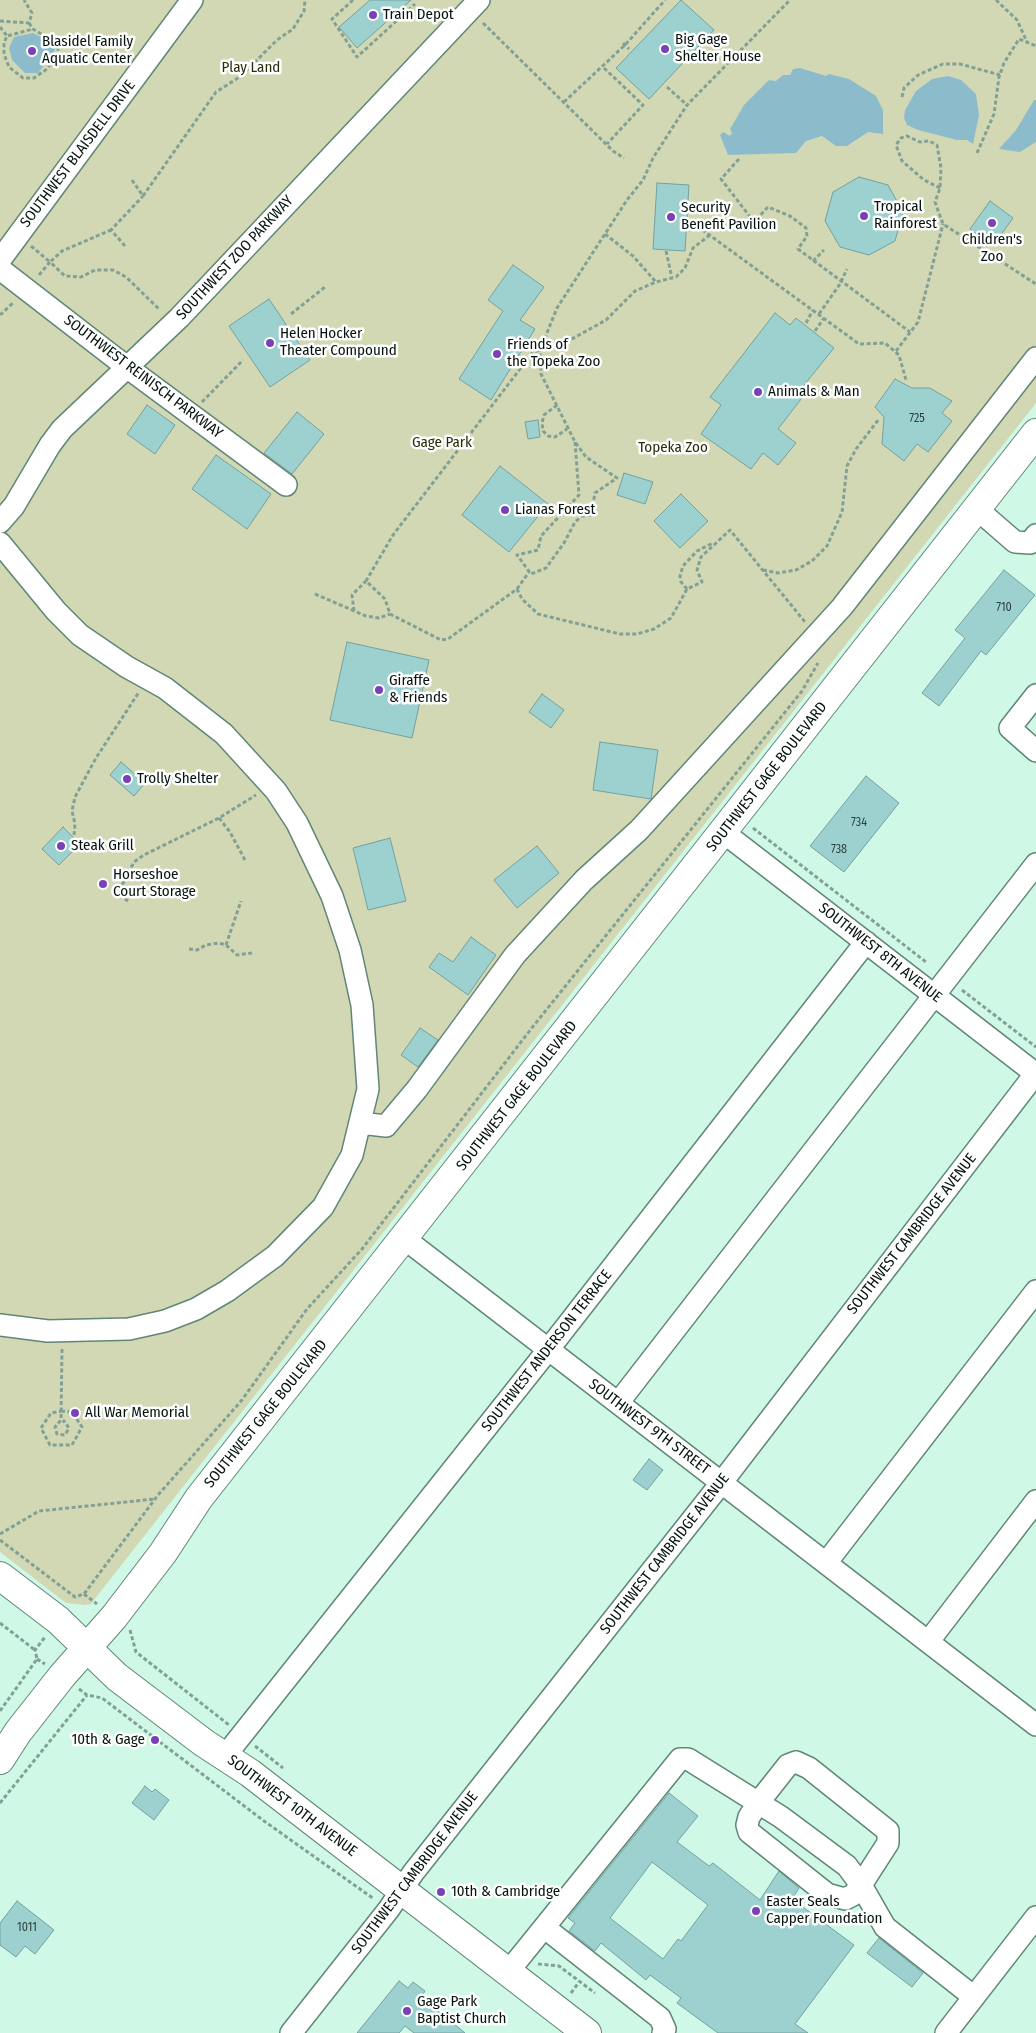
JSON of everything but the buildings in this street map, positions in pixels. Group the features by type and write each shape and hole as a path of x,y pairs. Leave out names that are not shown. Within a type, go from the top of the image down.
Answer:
{"main road":[{"name":"SOUTHWEST GAGE BOULEVARD","path":"0,1760 18,1732 62,1676 120,1610 200,1498 1036,433"},
{"name":"SOUTHWEST 10TH AVENUE","path":"0,1576 58,1620 118,1677 204,1743 225,1756 401,1889 515,1964 576,2030"}],"street":[{"name":"SOUTHWEST BLAISDELL DRIVE","path":"0,260 192,0"},
{"name":"SOUTHWEST ZOO PARKWAY","path":"0,522 14,506 40,460 62,430 86,404 128,368 179,318 474,5"},
{"name":"SOUTHWEST REINISCH PARKWAY","path":"0,269 128,368 286,485"},
{"path":"360,1123 386,1126 416,1089 514,955 584,880 639,830 842,607 1036,358"},
{"path":"977,510 1015,542 1030,542 1036,535"},
{"path":"0,543 56,612 80,636 127,667 165,688 224,734 270,784 297,823 335,902 357,978 366,1033 368,1079 368,1089 352,1155 323,1207 303,1230 262,1267 227,1291 196,1309 164,1320 121,1330 48,1331 0,1325"},
{"path":"1036,695 1010,728 1036,751"},
{"name":"SOUTHWEST 8TH AVENUE","path":"730,824 866,942 940,986 1036,1074"},
{"path":"618,1403 1036,864"},
{"name":"SOUTHWEST ANDERSON TERRACE","path":"225,1756 548,1350 866,942"},
{"name":"SOUTHWEST CAMBRIDGE AVENUE","path":"296,2031 389,1909 401,1889 722,1482 1036,1074"},
{"name":"SOUTHWEST 9TH STREET","path":"405,1239 928,1642 1034,1718"},
{"path":"826,1563 1036,1291"},
{"path":"928,1642 1036,1501"},
{"path":"515,1964 680,1759 688,1759 781,1817 847,1866 861,1885 885,1927 974,1997"},
{"path":"796,1762 809,1768 888,1831 890,1836 888,1843 861,1885 853,1895 845,1899 827,1894 765,1847 749,1832 747,1825 758,1803 788,1766 796,1762"},
{"path":"946,2033 1036,1917"},
{"path":"545,1928 660,2018 664,2029 663,2033"}],"path":[{"path":"7,36 4,43 4,54 9,67 22,78 34,78 47,70 58,53 58,44 33,29 29,23 32,12 24,0"},
{"path":"50,262 62,251 111,230 143,196 216,92 241,76 277,40 293,29 304,11 305,0"},
{"path":"353,0 332,20 357,58 415,4"},
{"path":"564,102 624,44 665,0"},
{"path":"575,442 579,495 541,536 538,550 517,555 531,574 546,568 564,543 575,522 582,516 591,515 595,492 617,478 586,457 575,442 541,374 540,350 557,308 627,200 644,180 654,158 687,105 790,0"},
{"path":"996,0 1017,20 1028,42"},
{"path":"474,5 612,151 624,158"},
{"path":"0,21 29,23"},
{"path":"0,27 7,36"},
{"path":"7,36 33,29"},
{"path":"977,153 994,114 1000,75 1004,63 1019,39 1036,46"},
{"path":"624,44 629,49"},
{"path":"902,97 904,88 918,75 944,64 960,64 1000,75"},
{"path":"604,68 643,105 607,144"},
{"path":"667,88 687,105"},
{"path":"896,351 918,322 943,224 935,202 940,188 941,168 936,145 929,141 920,142 907,136 901,138 896,146 902,161 924,180 940,188"},
{"path":"739,159 721,179 754,222 768,207 790,216 806,228 807,236 798,249 910,332"},
{"path":"132,180 143,196"},
{"path":"943,224 1036,284"},
{"path":"697,226 859,344 885,343 896,351 899,355 906,380"},
{"path":"111,230 125,246"},
{"path":"605,234 633,256 656,282"},
{"path":"354,611 352,595 366,581 393,535 533,352 561,345 606,320 636,291 656,282 676,277 685,268 690,253 696,244 710,235"},
{"path":"29,244 65,276 80,277 95,270 113,270 126,278 162,312"},
{"path":"813,260 824,250"},
{"path":"666,251 672,278"},
{"path":"818,314 841,282 847,269"},
{"path":"291,314 325,287"},
{"path":"806,323 813,310"},
{"path":"815,331 824,318"},
{"path":"191,413 243,360"},
{"path":"557,405 544,415 543,431 548,436 555,436 567,428"},
{"path":"762,569 778,573 796,570 812,560 826,546 836,529 844,505 844,483 847,466 856,449 880,419"},
{"path":"517,589 522,599 538,614 628,635 654,629 671,618 687,589 702,582 698,574 700,561 716,542 730,530 806,622"},
{"path":"687,589 681,582 680,576 683,566 698,550 716,542"},
{"path":"366,581 385,599 390,614 441,640 448,639 517,589 528,572"},
{"path":"314,594 366,616 379,618 390,614"},
{"path":"35,1650 75,1597 84,1594 154,1499 242,1400 307,1309 362,1249 531,1029 802,691 823,655"},
{"path":"74,835 75,824 72,811 75,797 96,758 140,690"},
{"path":"128,901 115,892 124,882 134,862 144,855 219,818 256,794"},
{"path":"715,798 730,824 940,986 1036,1047"},
{"path":"219,818 234,839 246,862"},
{"path":"226,945 241,901"},
{"path":"189,949 197,950 215,943 226,945 237,955 252,953"},
{"path":"62,1349 61,1420 55,1427 57,1434 64,1435 70,1428 63,1420"},
{"path":"61,1411 72,1412 82,1427 72,1445 50,1445 41,1428 51,1412 61,1411"},
{"path":"0,1534 39,1511 154,1499"},
{"path":"0,1540 75,1597"},
{"path":"0,1623 35,1650 37,1659 0,1711"},
{"path":"132,1631 136,1652 287,1771"},
{"path":"0,1803 87,1695"},
{"path":"515,1964 533,1963 559,1966 602,1999"}],"green space":[{"name":"Gage Park","path":"0,0 1036,0 1036,403 91,1604 84,1605 66,1603 0,1552"}],"water":[{"name":"Blasidel Family Aquatic Center","path":"33,33 45,39 55,48 54,54 38,73 25,73 12,60 9,48 14,37"},
{"path":"800,68 826,76 829,74 849,79 876,96 883,110 883,134 868,132 847,146 836,146 822,136 806,141 796,153 728,155 720,135 723,132 730,136 732,133 730,129 744,105 769,80 776,81 783,75 790,75 793,69"},
{"path":"948,76 961,80 976,94 979,115 973,144 967,140 957,140 918,130 907,125 904,118 905,110 916,91 932,79"},
{"path":"1034,100 1036,100 1036,142 1020,152 999,149 1016,130"}],"place":[{"name":"Train Depot","path":"373,15"},
{"name":"Big Gage Shelter House","path":"665,49"},
{"name":"Blasidel Family Aquatic Center","path":"32,51"},
{"name":"Tropical Rainforest","path":"864,216"},
{"name":"Security Benefit Pavilion","path":"671,217"},
{"name":"Children's Zoo","path":"992,223"},
{"name":"Helen Hocker Theater Compound","path":"270,343"},
{"name":"Friends of the Topeka Zoo","path":"497,354"},
{"name":"Animals & Man","path":"758,392"},
{"name":"Lianas Forest","path":"505,510"},
{"name":"Giraffe & Friends","path":"379,690"},
{"name":"Trolly Shelter","path":"127,779"},
{"name":"Steak Grill","path":"61,846"},
{"name":"Horseshoe Court Storage","path":"103,884"},
{"name":"All War Memorial","path":"75,1413"},
{"name":"10th & Gage","path":"155,1740"},
{"name":"10th & Cambridge","path":"441,1892"},
{"name":"Easter Seals Capper Foundation","path":"756,1911"},
{"name":"Gage Park Baptist Church","path":"407,2011"}],"park label":[{"name":"Play Land","path":"251,68"},
{"name":"Topeka Zoo","path":"673,448"}]}
